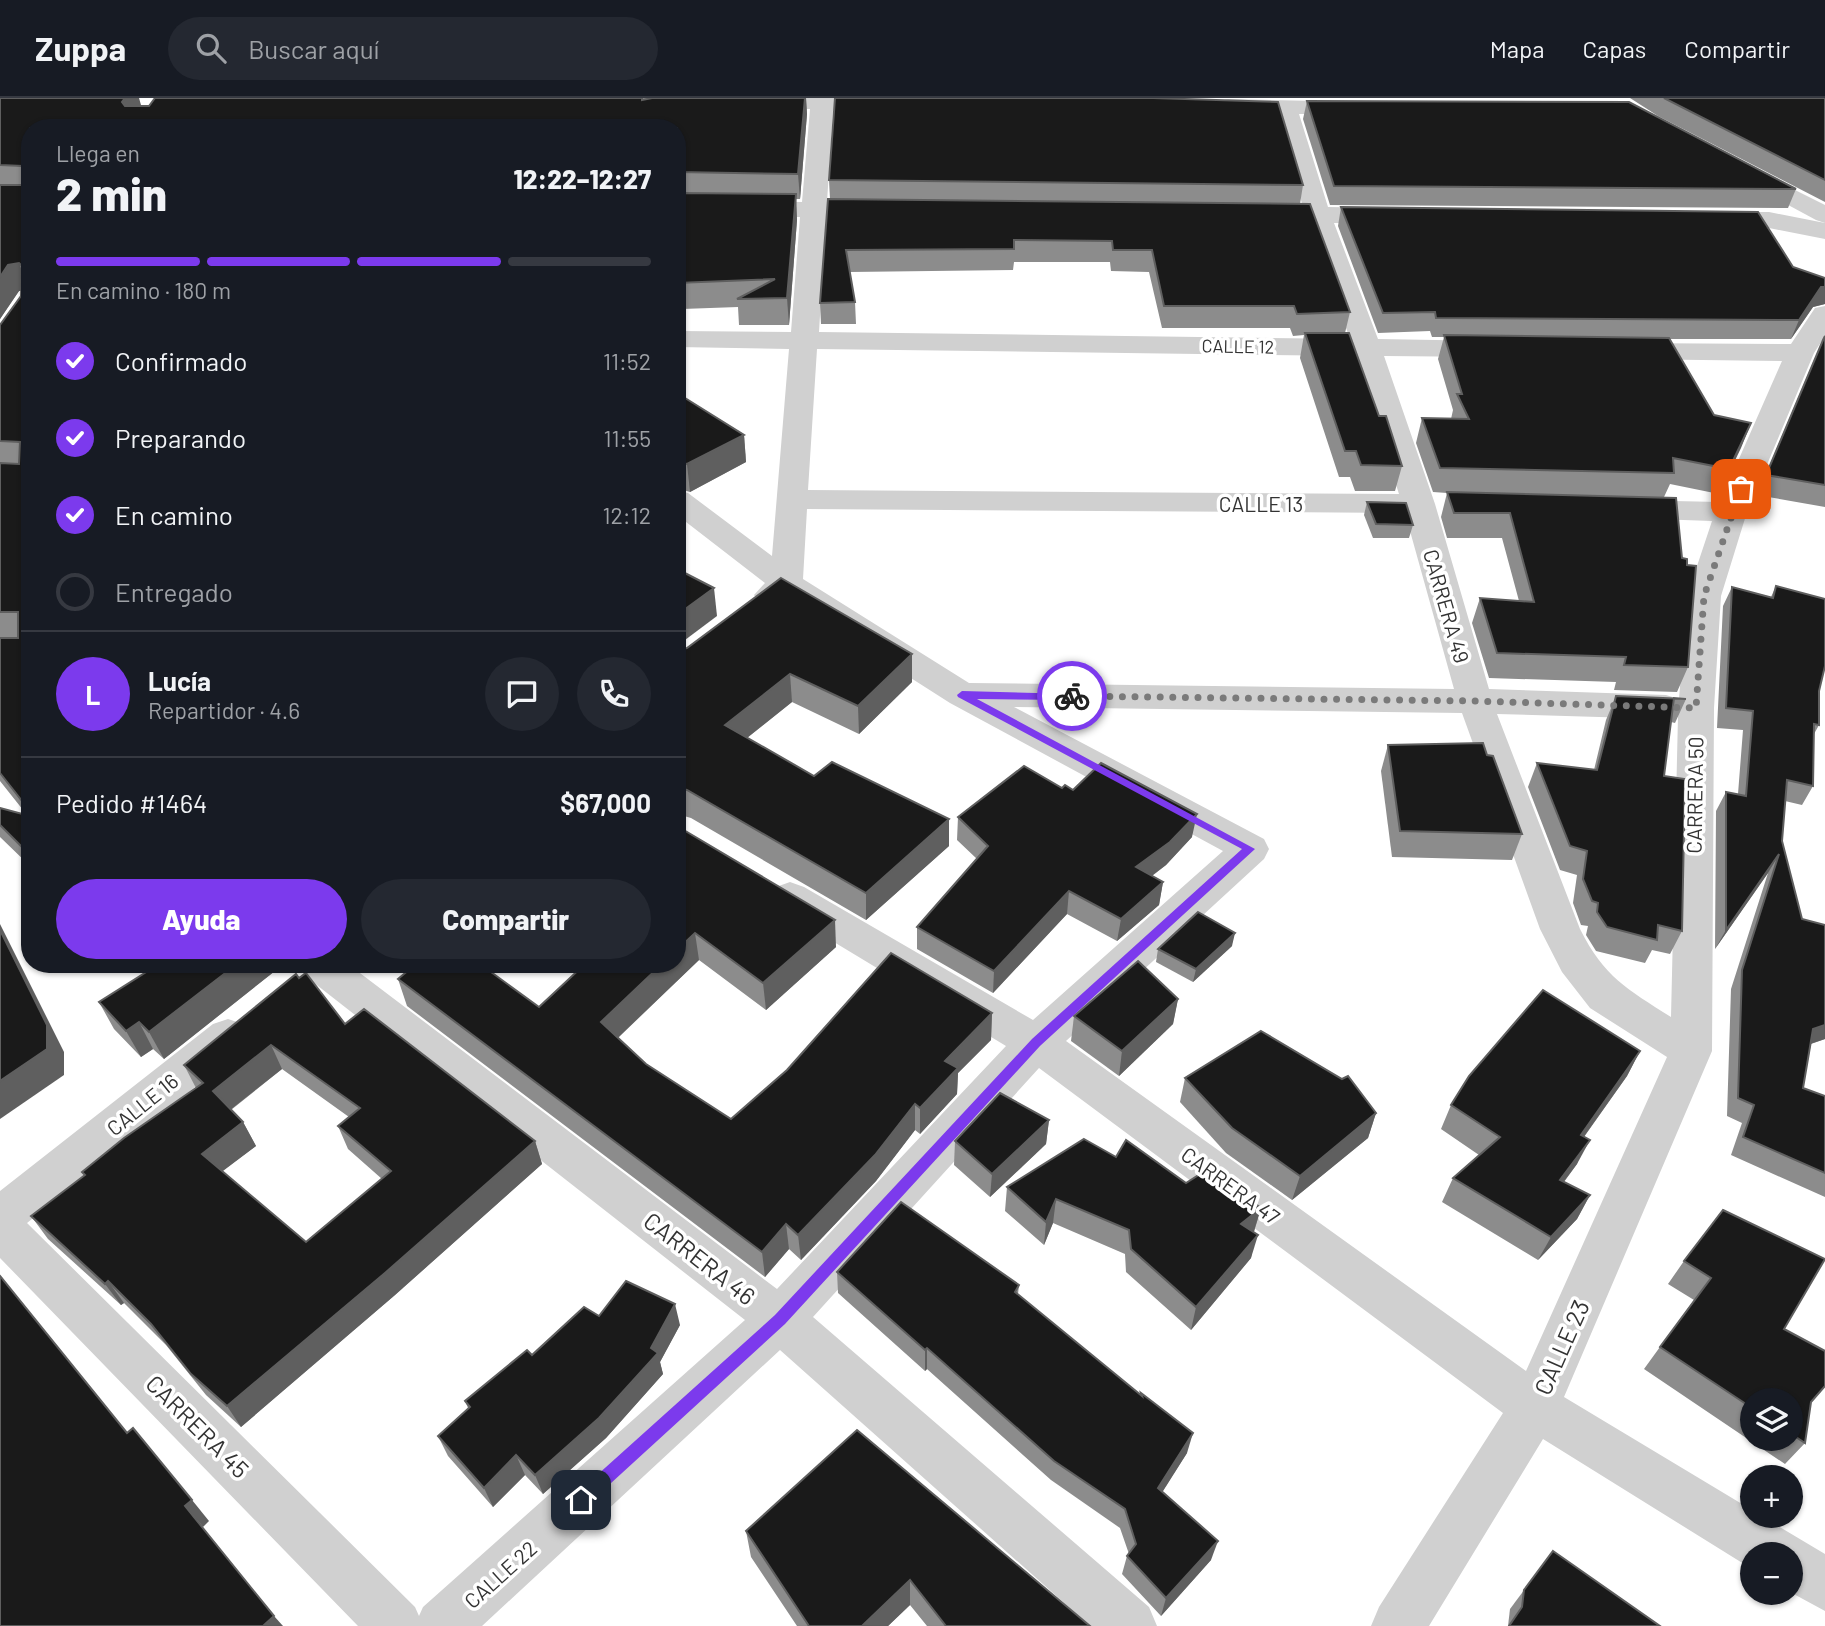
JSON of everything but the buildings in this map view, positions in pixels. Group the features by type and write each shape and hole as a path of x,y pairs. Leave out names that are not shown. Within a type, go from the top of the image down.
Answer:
{"street":[{"path":"743,617 786,583 822,100"},
{"path":"727,101 822,100 917,104"},
{"path":"1203,106 1381,108"},
{"name":"CARRERA 49","path":"1285,106 1318,215 1367,348 1431,504 1475,701 1560,929 1576,961 1605,996 1691,1051"},
{"path":"1727,163 1825,215"},
{"path":"686,208 909,210"},
{"path":"1236,214 1414,216"},
{"path":"1687,219 1769,220 1825,231"},
{"name":"CARRERA 50","path":"1691,1051 1696,708 1704,596 1731,512 1800,352 1825,314"},
{"name":"CALLE 12","path":"686,339 1520,349"},
{"path":"1604,350 1800,352"},
{"name":"CALLE 13","path":"791,499 1431,504"},
{"path":"686,507 786,583 962,695 1475,701 1696,708"},
{"path":"1595,508 1731,512"},
{"name":"CALLE 22","path":"442,1626 780,1319 1036,1042 1250,849 962,695"},
{"name":"CARRERA 47","path":"761,880 1036,1042 1535,1407 1756,1542"},
{"name":"CALLE 16","path":"0,1218 295,982"},
{"name":"CARRERA 46","path":"295,982 780,1319 1130,1626"},
{"name":"CALLE 23","path":"1398,1626 1535,1407 1691,1051"},
{"name":"CARRERA 45","path":"0,1227 396,1626"},
{"path":"1803,1570 1825,1584"}],"way so far":[{"path":"1072,696 1475,701 1696,708 1704,596 1741,489"}],"route":[{"path":"581,1500 780,1319 1036,1042 1250,849 962,695 1072,696"}]}
